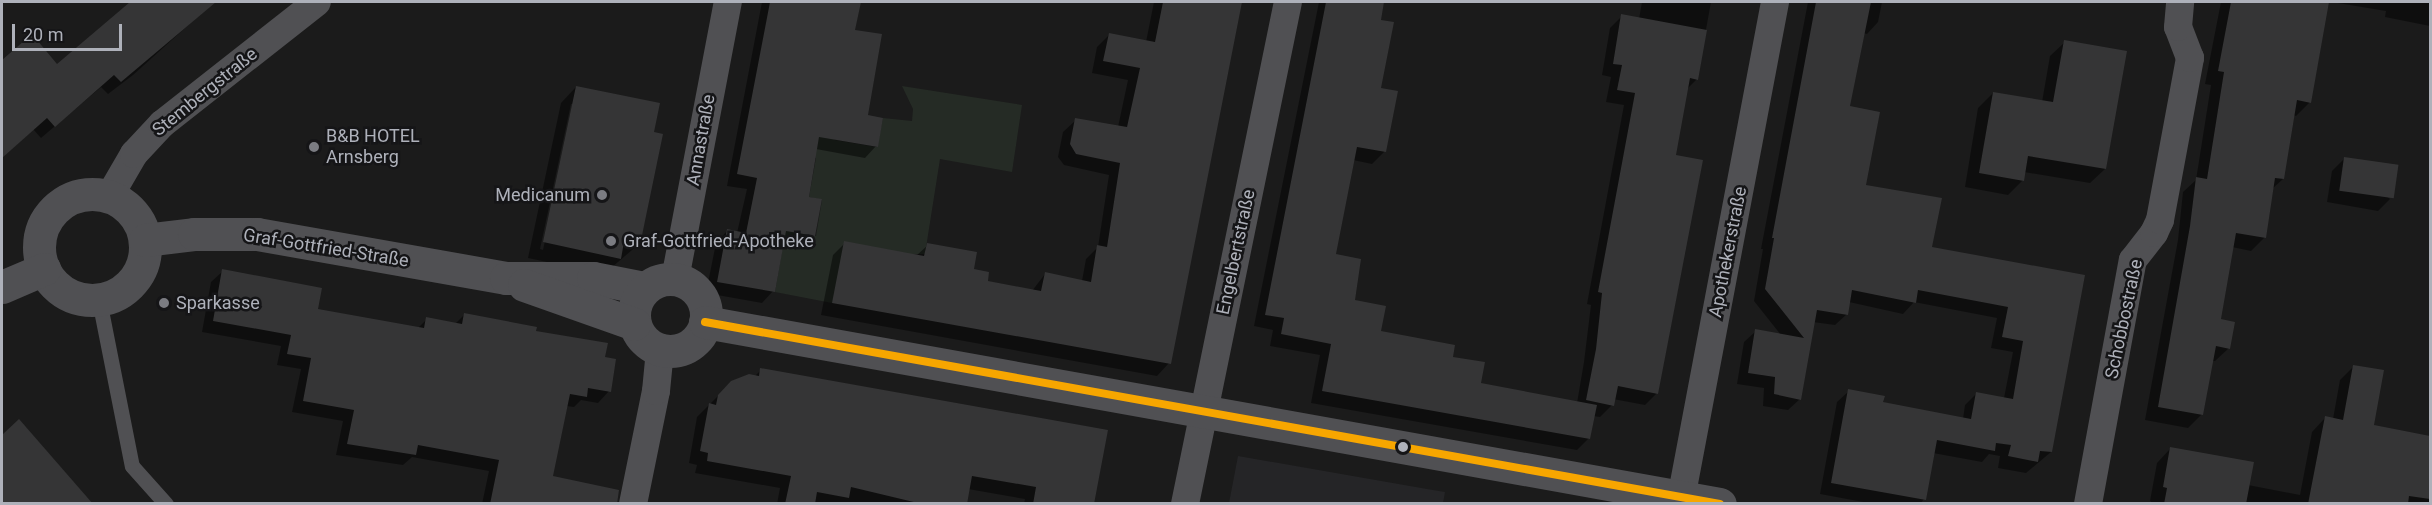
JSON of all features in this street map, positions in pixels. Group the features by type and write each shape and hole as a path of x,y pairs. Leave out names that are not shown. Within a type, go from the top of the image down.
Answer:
{"street":[{"name":"Stembergstraße","path":"109,197 134,154 162,124 317,2"},
{"name":"Annastraße","path":"675,279 728,2"},
{"name":"Engelbertstraße","path":"1185,504 1288,2"},
{"name":"Apothekerstraße","path":"1681,500 1775,2"},
{"name":"Schobbostraße","path":"2088,504 2133,260 2154,233 2160,220 2188,69 2189,51 2178,27 2180,2"},
{"path":"86,194 109,197 131,211 139,223 145,240 143,262 132,282 115,295 99,300 82,299 56,286 44,269 39,243 48,216 70,198 86,194"},
{"name":"Graf-Gottfried-Straße","path":"145,240 194,234 256,234 506,278 593,278 644,288"},
{"path":"2,287 44,269"},
{"name":"Graf-Gottfried-Straße","path":"506,278 590,311 634,324"},
{"path":"675,279 687,282 703,299 705,322 700,336 689,346 675,352 660,350 643,341 634,324 634,305 644,288 657,280 675,279"},
{"path":"705,322 1203,410 1681,500 1720,504"},
{"path":"633,504 656,391 660,350"}],"lane":[{"path":"99,300 132,466 166,504"}],"shaded area":[{"path":"902,86 1022,105 1012,172 940,159 925,254 911,254 832,303 775,292 784,240 781,230 816,236 822,200 809,197 816,158 796,154 804,108 835,140 877,147 883,118 912,121 913,109"},
{"path":"1238,456 1445,492 1443,503 1229,503"}],"building":[{"path":"130,2 216,2 121,82 114,75 55,127 47,118 2,158 2,60 32,34 57,64"},
{"path":"770,2 861,2 855,30 882,34 868,115 883,118 878,147 819,137 809,197 822,199 815,236 786,231 775,292 717,282 727,229 746,233 757,178 737,174"},
{"path":"1163,2 1242,2 1171,364 832,303 844,241 924,256 927,243 977,252 974,269 989,272 988,281 1041,291 1045,272 1091,282 1097,245 1107,247 1120,163 1076,154 1070,144 1075,118 1127,127 1140,68 1103,61 1109,33 1155,42"},
{"path":"1326,2 1384,2 1381,20 1394,22 1381,88 1398,91 1386,152 1357,147 1336,254 1361,259 1355,300 1386,306 1381,331 1455,345 1453,357 1485,362 1481,383 1597,405 1590,439 1322,391 1331,344 1281,334 1284,318 1265,315"},
{"path":"1816,2 1871,2 1850,106 1880,112 1866,185 1942,198 1932,247 2085,275 2052,452 2040,451 2038,462 2008,456 2011,445 1996,443 1995,451 1937,440 1926,500 1831,483 1848,389 1885,396 1883,402 1971,419 1976,392 2013,399 2023,341 2002,337 2008,307 1918,290 1916,303 1852,290 1848,315 1817,310 1801,400 1774,394 1775,377 1748,373 1755,329 1804,338 1765,289 1774,238 1772,238"},
{"path":"2231,2 2329,2 2311,103 2297,100 2284,179 2275,178 2266,238 2236,233 2221,319 2235,322 2230,349 2216,346 2203,415 2158,407 2190,226 2196,177 2207,179 2224,72 2218,71"},
{"path":"1621,14 1707,30 1698,80 1690,78 1676,155 1703,160 1658,394 1618,386 1614,406 1586,400 1596,349 1602,293 1598,292 1635,93 1617,90 1622,65 1613,64"},
{"path":"2064,40 2127,51 2106,169 2028,156 2024,181 1979,173 1993,92 2053,102"},
{"name":"Medicanum","path":"576,86 660,103 654,132 663,134 640,245 624,242 621,259 543,242"},
{"path":"2344,157 2398,165 2394,198 2339,191"},
{"path":"222,269 322,288 318,309 424,328 426,317 462,324 464,313 537,327 536,331 608,343 605,357 616,359 611,392 588,388 587,397 570,394 553,476 619,490 617,504 490,504 499,460 418,445 416,455 347,444 354,410 303,401 311,358 287,354 291,335 213,321"},
{"path":"2353,365 2384,370 2374,425 2430,436 2430,499 2409,496 2408,504 2308,504 2325,416 2343,420"},
{"path":"760,368 1108,430 1094,504 1033,504 1036,487 972,476 967,504 922,504 851,487 849,498 817,492 815,504 785,504 791,476 707,461 708,453 700,451 709,403 716,405 718,395 731,381 749,374 759,376"},
{"path":"19,419 93,504 2,504 2,435"},
{"path":"2170,447 2254,462 2246,504 2164,504 2167,488 2163,487"}],"transit line":[{"path":"705,322 1720,504"}],"place":[{"name":"B&B HOTEL Arnsberg","path":"314,147"},
{"name":"Medicanum","path":"602,195"},
{"name":"Graf-Gottfried-Apotheke","path":"611,241"},
{"name":"Sparkasse","path":"164,303"}]}
